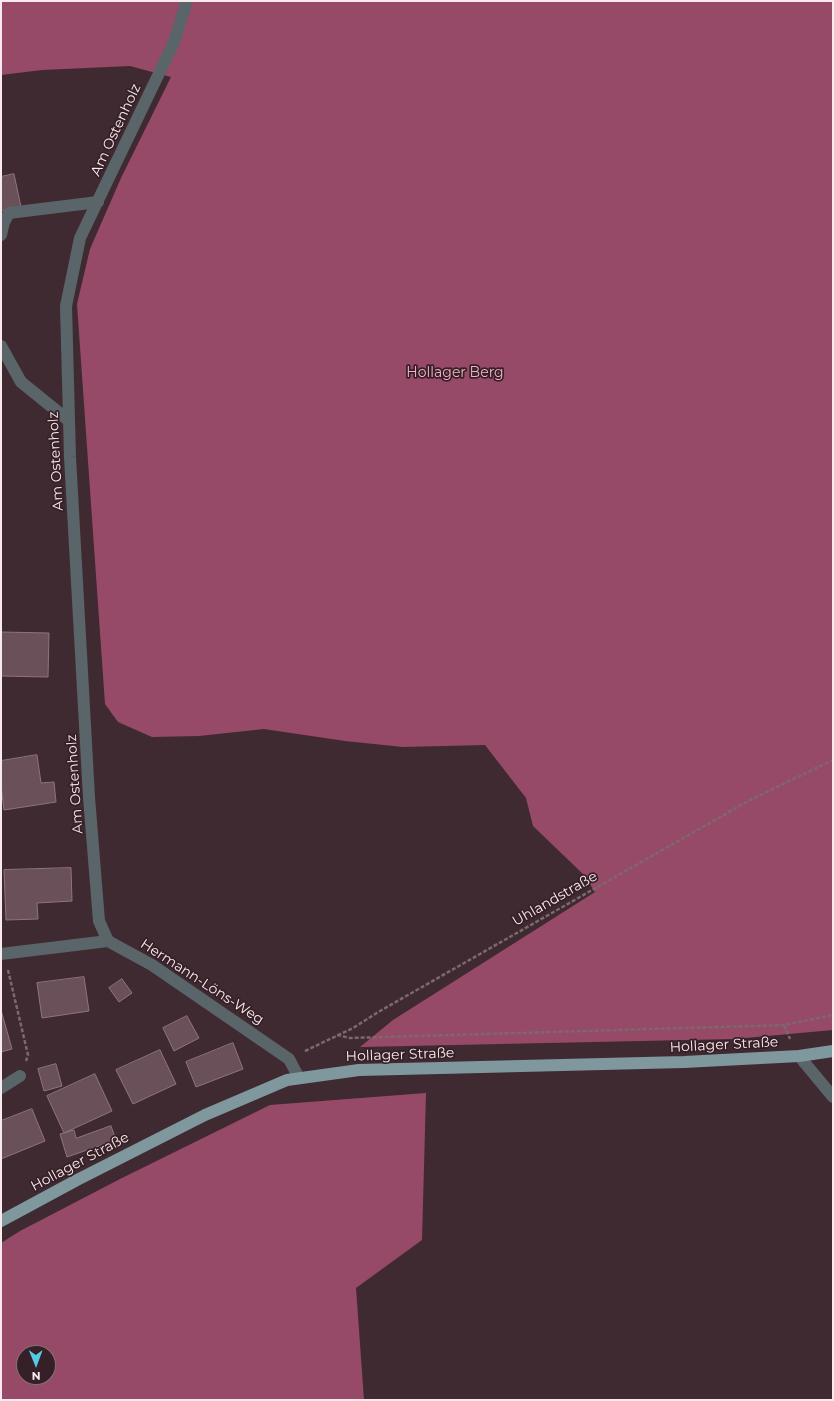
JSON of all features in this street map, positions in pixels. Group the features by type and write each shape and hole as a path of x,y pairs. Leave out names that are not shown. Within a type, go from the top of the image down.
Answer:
{"main road":[{"name":"Hollager Straße","path":"1,1221 77,1180 205,1115 287,1080 359,1070 684,1062 799,1056 833,1051"}],"street":[{"name":"Am Ostenholz","path":"108,941 99,921 90,797 68,420 66,306 80,238 174,42 187,1"},
{"path":"1,235 5,213 98,202"},
{"path":"1,346 21,382 68,420"},
{"path":"3,954 108,941"},
{"name":"Hermann-Löns-Weg","path":"108,941 152,965 289,1059 299,1078"},
{"path":"799,1056 833,1097"},
{"path":"1,1088 20,1076"}],"path":[{"name":"Uhlandstraße","path":"289,1059 352,1028 750,800 833,760"},
{"path":"3,954 28,1055 20,1076"},
{"path":"337,1035 350,1038 784,1025 833,1015"}],"green space":[{"name":"Hollager Berg","path":"1,1 833,1 833,1030 734,1039 360,1047 393,1020 595,892 584,875 533,826 526,798 485,745 403,747 345,741 264,729 199,736 152,737 118,722 105,704 77,304 90,249 121,178 171,77 130,66 42,70 1,75"},
{"path":"426,1093 422,1240 356,1288 364,1400 1,1400 1,1243 20,1231 122,1178 270,1105"}],"building":[{"path":"14,174 21,207 1,211 1,177"},
{"path":"1,632 49,633 48,677 1,676"},
{"path":"37,755 41,783 54,782 56,802 4,810 1,785 1,761"},
{"path":"71,868 72,901 37,903 38,919 6,920 4,870"},
{"path":"84,977 89,1011 42,1018 37,983"},
{"path":"122,979 132,993 119,1002 109,988"},
{"path":"1,1010 12,1049 1,1052"},
{"path":"187,1016 199,1038 174,1051 163,1028"},
{"path":"233,1043 243,1069 196,1087 186,1062"},
{"path":"160,1050 176,1084 133,1104 116,1070"},
{"path":"56,1064 62,1086 44,1091 38,1069"},
{"path":"95,1074 112,1111 64,1133 47,1096"},
{"path":"32,1109 45,1141 1,1159 1,1121"},
{"path":"111,1126 116,1140 67,1157 60,1134 74,1130 76,1138"}]}
